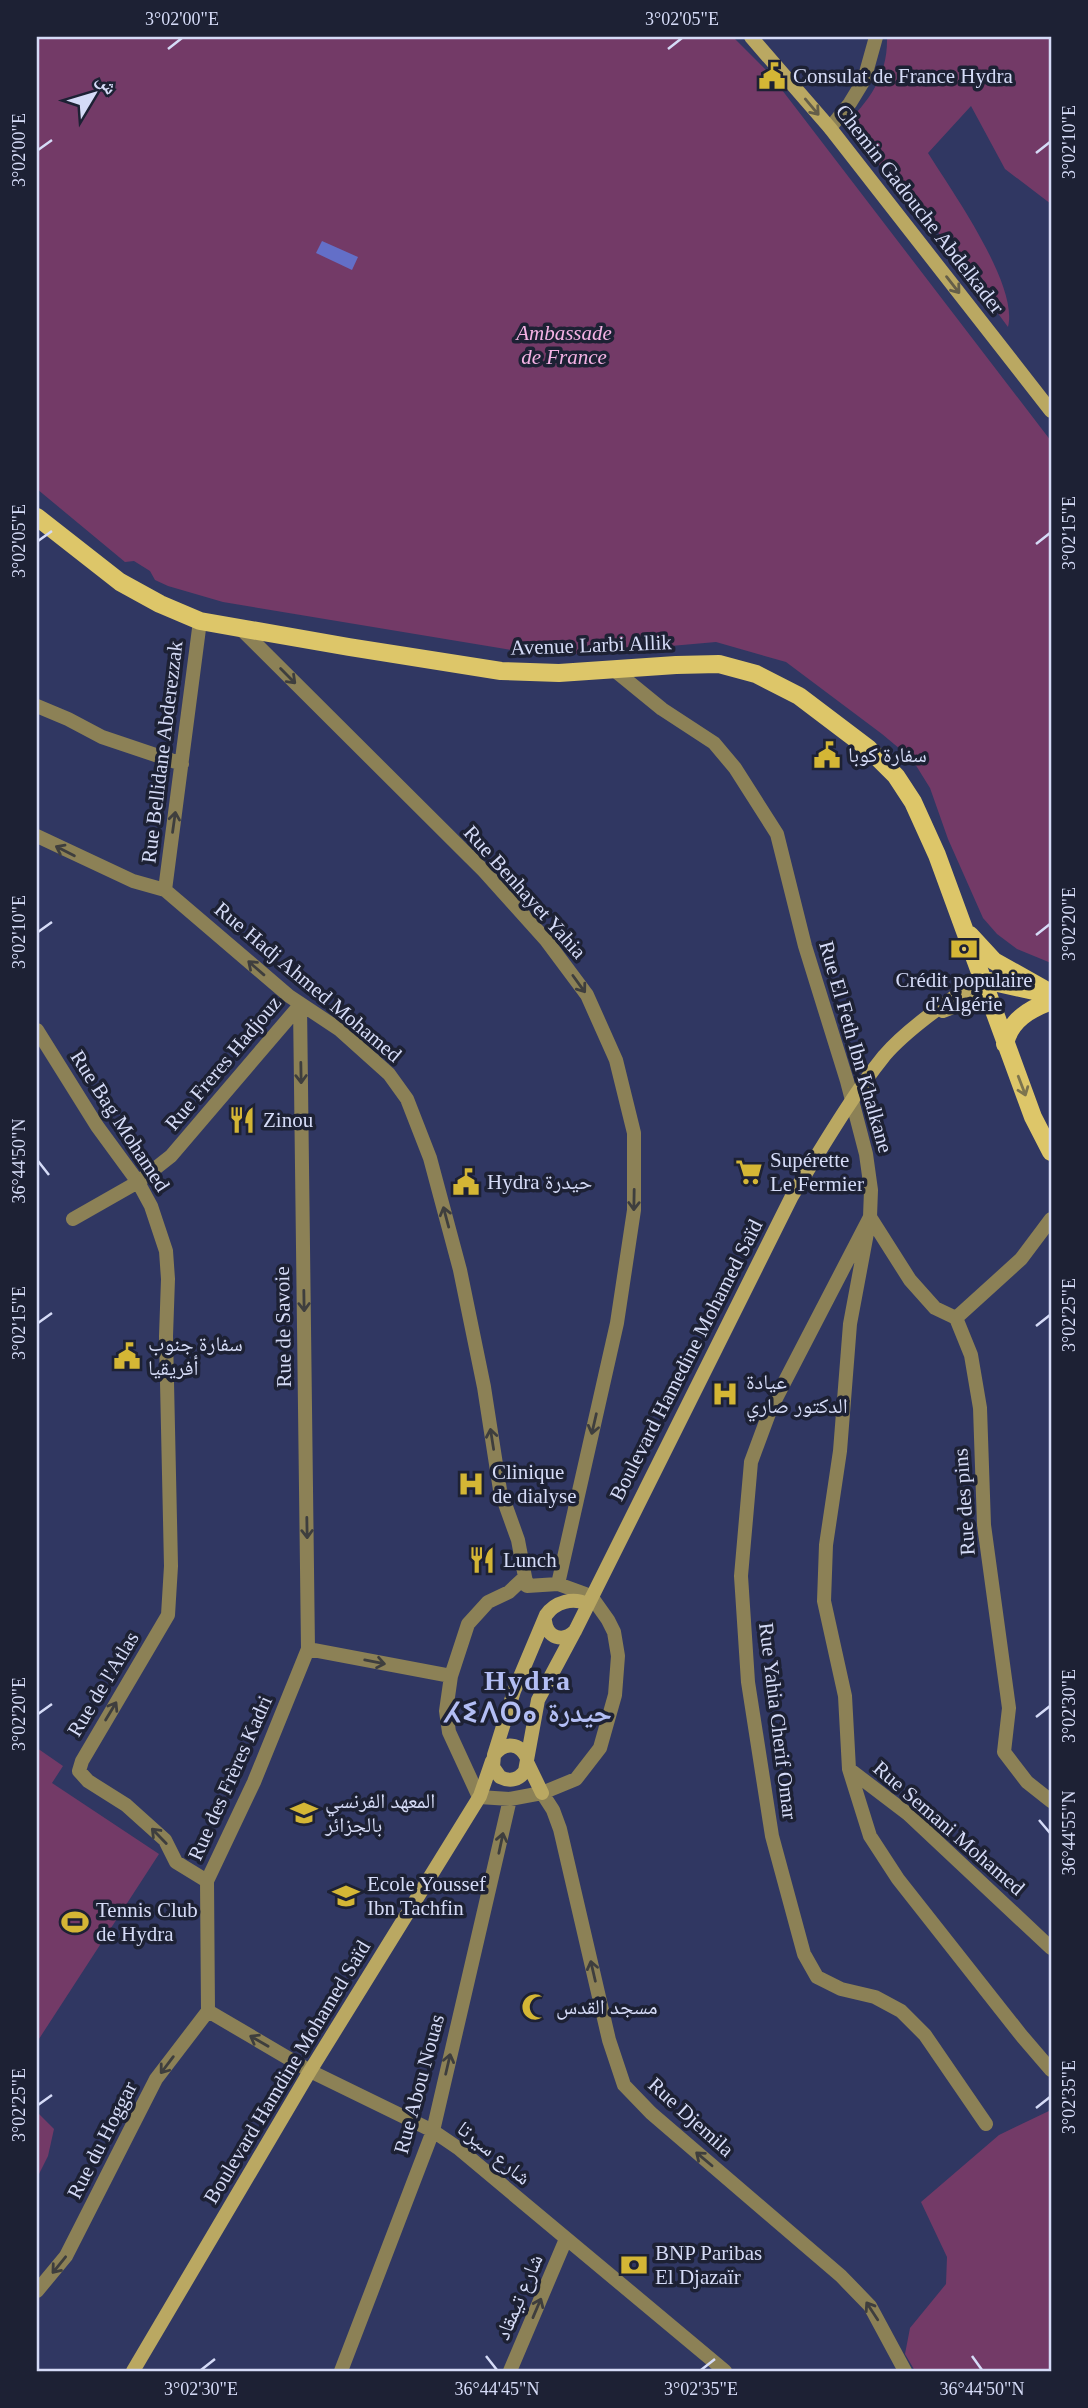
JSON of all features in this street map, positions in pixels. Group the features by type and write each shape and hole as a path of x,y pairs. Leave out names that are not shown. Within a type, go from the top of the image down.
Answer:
{"main road":[{"name":"Avenue Larbi Allik","path":"37,517 120,582 160,604 200,621 501,670 559,673 719,664 756,674 799,696 869,749 895,776 913,802 927,834 990,999"},
{"path":"964,928 994,961 1051,994"},
{"path":"981,979 1051,994"},
{"path":"990,999 1033,1117 1051,1152"},
{"path":"1005,1044 1008,1032 1030,1009 1051,1002"}],"street":[{"name":"Chemin Gadouche Abdelkader","path":"751,37 831,128 1051,411"},
{"path":"831,128 864,80 876,37"},
{"name":"Rue Bellidane Abderezzak","path":"165,890 200,621"},
{"name":"Rue Benhayet Yahia","path":"240,628 484,872 547,940 587,995 616,1060 634,1133 634,1210 617,1323 558,1584"},
{"name":"Rue El Feth Ibn Khalkane","path":"613,669 662,709 713,743 735,768 777,834 805,946 847,1081 866,1154 872,1190 870,1217 850,1324 840,1451 826,1545 824,1601 845,1696 849,1769 870,1836 898,1879 1051,2070"},
{"path":"37,706 102,737 182,764"},
{"name":"Rue Hadj Ahmed Mohamed","path":"37,836 133,881 165,890 300,1005 340,1030 389,1074 407,1099 430,1158 460,1270 484,1387 500,1490 518,1541 525,1577"},
{"path":"929,1017 981,979"},
{"path":"929,1017 966,1002 990,999"},
{"name":"Rue Freres Hadjouz","path":"73,1219 138,1182 171,1156 300,1005"},
{"name":"Rue de Savoie","path":"300,1005 308,1649"},
{"name":"Boulevard Hamedine Mohamed Saïd","path":"527,1761 538,1700 792,1196 828,1137 885,1055 929,1017"},
{"name":"Rue Bag Mohamed","path":"37,1030 97,1126 138,1182 160,1228 166,1251 171,1566 168,1615"},
{"path":"870,1217 910,1280 935,1308 956,1318 1021,1259 1051,1219"},
{"name":"Rue Yahia Cherif Omar","path":"870,1217 771,1408 751,1462 741,1576 748,1682 772,1836 804,1954 817,1977 841,1989 875,1997 901,2011 925,2035 986,2124"},
{"name":"Rue des pins","path":"956,1318 971,1355 979,1408 984,1525 1009,1708 1004,1752 1027,1782 1051,1801"},
{"path":"480,1796 510,1799 542,1793 576,1779 600,1748 615,1695 618,1656 614,1632 608,1620 589,1600 558,1584 527,1586 525,1577"},
{"path":"480,1796 449,1732 446,1711 451,1676 468,1625 488,1602 509,1592 525,1577"},
{"path":"559,1606 570,1608 577,1618 576,1629 568,1637 557,1637 548,1631 545,1620 549,1610 574,1599 589,1600"},
{"name":"Rue de l'Atlas","path":"168,1615 85,1755 79,1771 88,1781 126,1805 165,1840 176,1862 207,1881"},
{"name":"Boulevard Hamdine Mohamed Saïd","path":"133,2371 310,2071 480,1796 514,1691 545,1620"},
{"path":"308,1649 451,1676"},
{"name":"Rue des Frères Kadri","path":"208,2011 207,1881 254,1782 308,1649"},
{"path":"517,1779 505,1780 499,1777 493,1767 493,1758 503,1746 521,1749 542,1793"},
{"path":"480,1796 517,1779 526,1771 527,1761"},
{"name":"Rue Semani Mohamed","path":"849,1769 908,1814 1051,1948"},
{"name":"Rue Djemila","path":"542,1793 553,1810 560,1829 609,2040 624,2085 651,2113 841,2276 870,2306 905,2371"},
{"name":"Rue Abou Nouas","path":"341,2371 433,2130 510,1799"},
{"name":"شارع سيرتا","path":"208,2011 310,2071 433,2130 458,2148 720,2370"},
{"name":"Rue du Hoggar","path":"37,2291 66,2256 156,2079 208,2011"},
{"name":"شارع تيمقاد","path":"510,2371 566,2239"}],"green space":[{"name":"Ambassade de France","path":"37,37 733,37 769,73 1051,441 1051,963 1017,949 997,934 983,918 948,839 930,788 912,759 786,662 716,642 580,654 511,650 223,602 168,586 155,580 150,571 134,561 125,562 37,489"},
{"path":"887,37 1051,37 1051,204 1005,169 971,106 928,153 994,263 1009,309 1008,327 923,212 843,126 876,86 887,51"},
{"name":"Tennis Club de Hydra","path":"37,1748 63,1766 52,1783 159,1854 37,2042"},
{"path":"1051,2110 1051,2371 915,2371 905,2354 910,2328 946,2284 947,2257 921,2202 999,2135"},
{"path":"37,2112 54,2129 48,2156 37,2178"}],"water":[{"path":"322,241 358,257 352,270 316,253"}],"place":[{"name":"Consulat de France Hydra","path":"772,76"},
{"name":"سفارة كوبا","path":"827,755"},
{"name":"Crédit populaire d'Algérie","path":"964,949"},
{"name":"Zinou","path":"242,1120"},
{"name":"Supérette Le Fermier","path":"749,1172"},
{"name":"Hydra حيدرة","path":"466,1182"},
{"name":"سفارة جنوب أفريقيا","path":"127,1356"},
{"name":"عيادة الدكتور صاري","path":"725,1394"},
{"name":"Clinique de dialyse","path":"471,1484"},
{"name":"Lunch","path":"482,1560"},
{"name":"المعهد الفرنسي بالجزائر","path":"304,1813"},
{"name":"Ecole Youssef Ibn Tachfin","path":"346,1896"},
{"name":"Tennis Club de Hydra","path":"75,1922"},
{"name":"مسجد القدس","path":"535,2007"},
{"name":"BNP Paribas El Djazaïr","path":"634,2265"}],"district":[{"name":"Hydra ⵃⵉⴷⵔⴰ حيدرة","path":"528,1696"}]}
